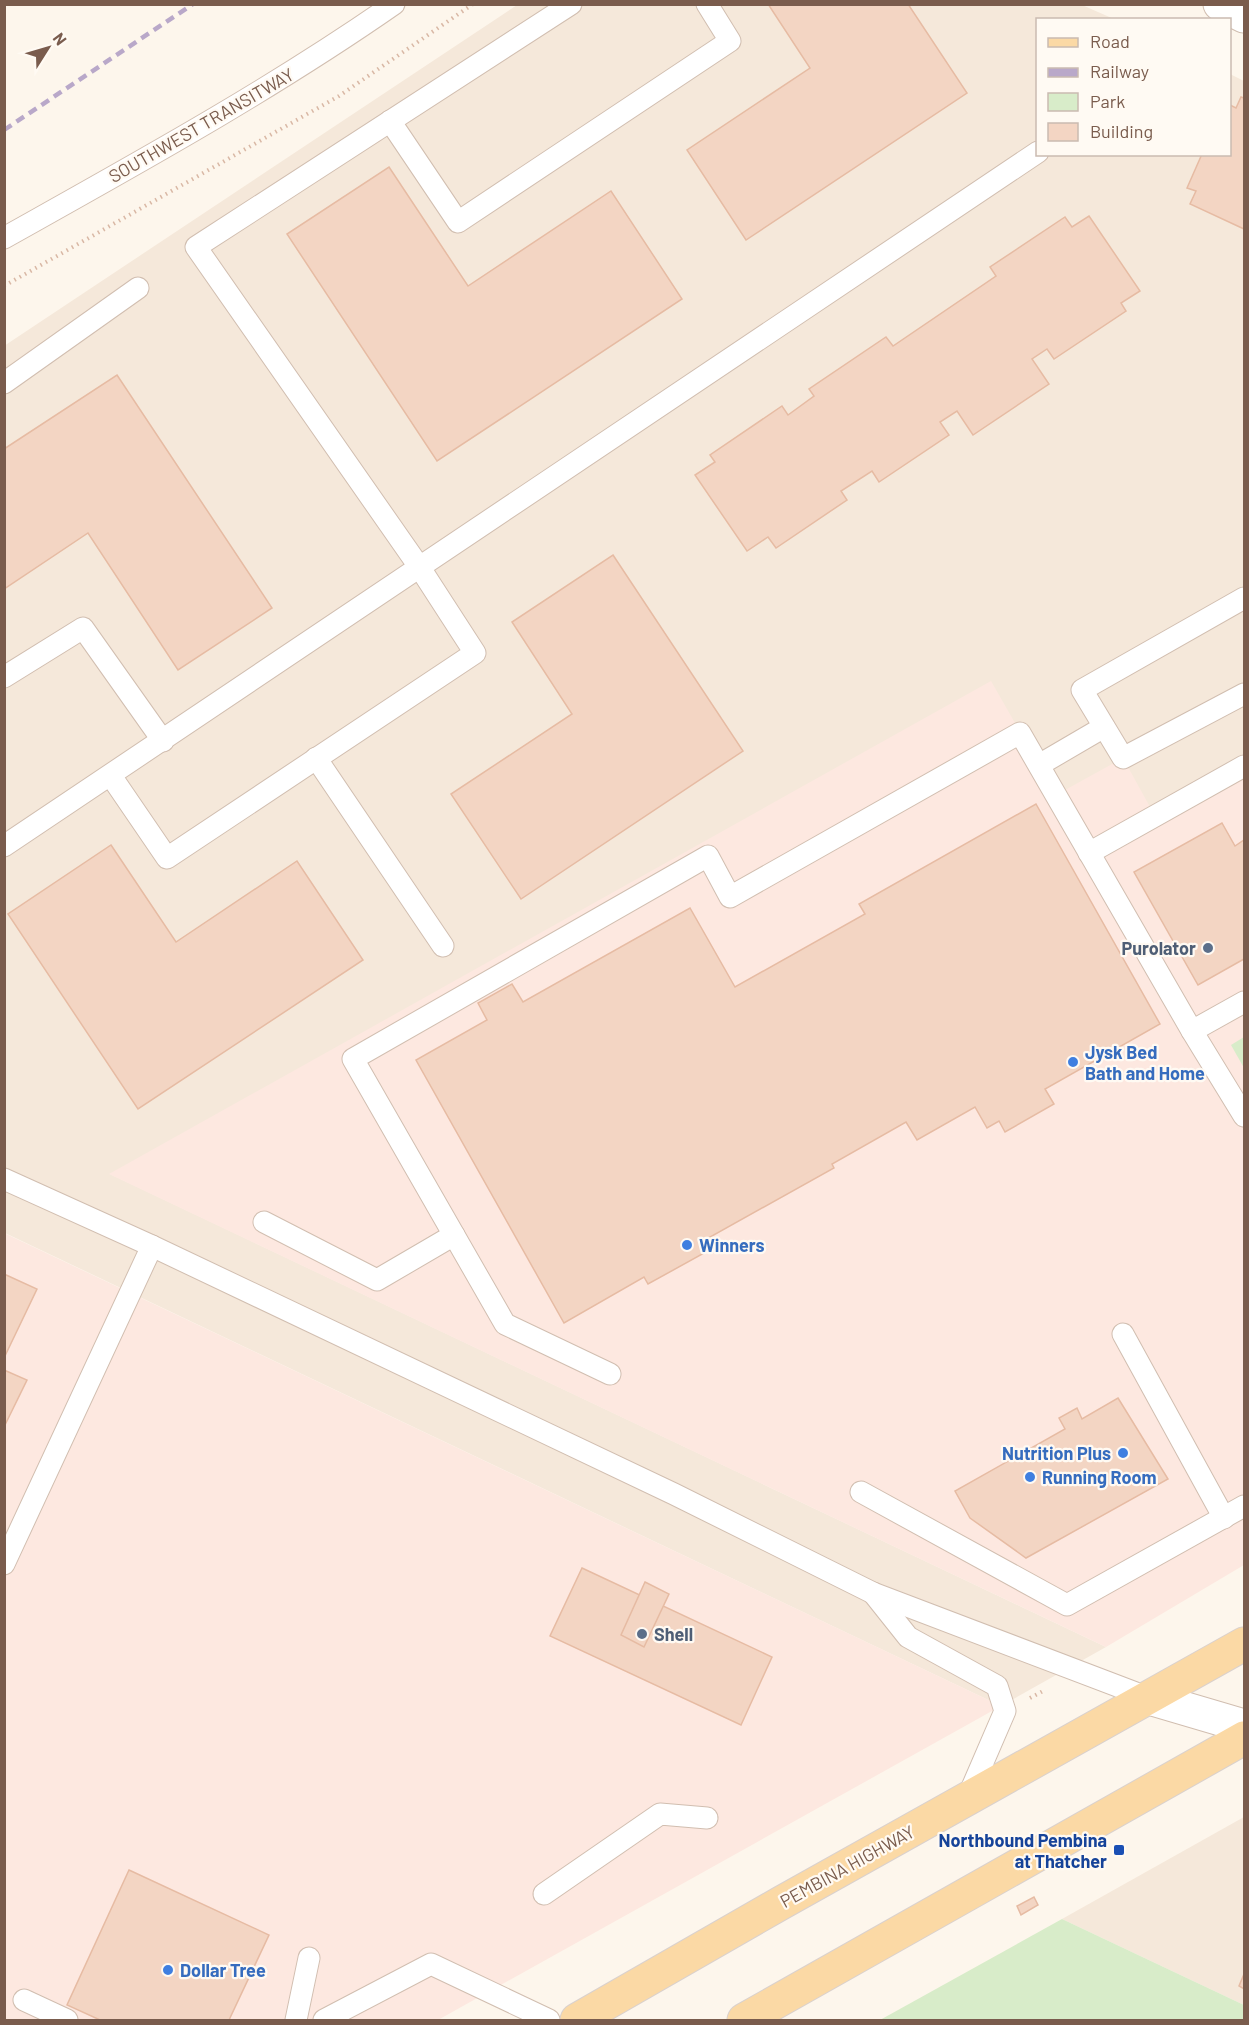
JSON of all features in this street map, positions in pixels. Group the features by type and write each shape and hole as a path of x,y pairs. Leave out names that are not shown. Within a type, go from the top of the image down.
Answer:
{"main road":[{"name":"PEMBINA HIGHWAY","path":"577,2020 1245,1644"},
{"path":"744,2020 1245,1738"}],"street":[{"path":"1149,1698 1245,1726"}],"lane":[{"name":"SOUTHWEST TRANSITWAY","path":"4,238 199,129 341,41 394,4"},
{"path":"111,776 167,858 475,653 420,568 196,247 571,4"},
{"path":"390,121 458,222 730,42 707,4"},
{"path":"4,846 1036,153"},
{"path":"4,383 138,288"},
{"path":"1245,598 1082,690 1123,758 1245,694"},
{"path":"4,678 83,628 163,741"},
{"path":"1039,765 1104,727"},
{"path":"610,1374 505,1324 353,1059 708,856 730,897 1020,733 1192,1031 1245,1116"},
{"path":"316,759 443,946"},
{"path":"1089,853 1245,766"},
{"path":"1192,1031 1245,1002"},
{"path":"4,1179 152,1246 674,1494 873,1593 1149,1698"},
{"path":"264,1222 377,1280 454,1235"},
{"path":"4,1564 152,1246"},
{"path":"1123,1334 1224,1518"},
{"path":"861,1492 1067,1605 1245,1506"},
{"path":"873,1593 908,1637 998,1686 1005,1711 967,1799"},
{"path":"544,1894 660,1814 707,1818"},
{"path":"296,2020 309,1958"},
{"path":"324,2020 431,1964 549,2020"},
{"path":"24,2000 67,2020"}],"path":[{"path":"4,286 339,96 472,4"},
{"path":"1026,1700 1046,1690"}],"shaded area":[{"path":"517,5 1082,5 1112,18 1036,18 1036,156 1231,156 1231,74 1244,81 1244,766 1155,816 1056,795 110,1174 1106,1647 1001,1706 5,1233 4,346"},
{"path":"991,681 1056,795 1123,758 1155,816 1244,766 1244,1565 1106,1647 109,1174"},
{"path":"4,1233 1001,1706 438,2020 5,2020"},
{"path":"1244,1817 1244,2005 1062,1919"}],"green space":[{"path":"1244,1037 1244,1068 1231,1045"},
{"path":"1062,1919 1244,2005 1244,2020 880,2020"}],"building":[{"path":"768,4 908,4 967,93 746,240 687,150 810,68"},
{"path":"1241,97 1244,98 1244,229 1190,204 1196,191 1187,188 1201,156 1231,156 1231,106 1236,108"},
{"path":"389,167 468,286 611,191 682,299 437,461 287,234"},
{"path":"1089,216 1140,291 1121,303 1126,311 1054,359 1047,349 1032,359 1049,384 973,435 957,411 940,422 949,435 879,482 872,471 841,491 847,500 776,548 768,537 747,551 695,475 715,462 710,455 782,406 788,415 814,396 809,389 886,337 893,346 996,276 990,267 1065,217 1072,227"},
{"path":"117,375 272,608 178,670 88,533 4,589 4,449"},
{"path":"613,555 743,751 521,899 451,794 572,714 512,622"},
{"path":"1036,804 1160,1024 1045,1089 1054,1104 1005,1132 999,1121 987,1128 975,1107 917,1140 906,1122 832,1164 834,1168 710,1237 715,1247 648,1284 644,1277 564,1323 416,1060 487,1020 478,1003 512,984 523,1002 690,908 735,987 865,914 859,904"},
{"path":"1222,823 1235,846 1244,840 1244,959 1198,985 1134,872"},
{"path":"111,845 176,942 297,861 363,960 138,1109 8,914"},
{"path":"4,1274 37,1289 4,1358"},
{"path":"4,1370 27,1380 4,1427"},
{"path":"1118,1398 1168,1479 1026,1558 970,1518 955,1491 1065,1429 1059,1418 1077,1408 1082,1419"},
{"path":"582,1568 772,1657 741,1725 550,1636"},
{"path":"645,1582 669,1594 644,1647 621,1635"},
{"name":"Dollar Tree","path":"129,1870 269,1935 229,2020 100,2020 67,2005"},
{"path":"1034,1897 1038,1905 1021,1915 1017,1906"},
{"path":"1244,1974 1244,1989 1239,1986"}],"railway":[{"path":"4,130 193,4"}],"place":[{"name":"Purolator","path":"1208,948"},
{"name":"Jysk Bed Bath and Home","path":"1073,1062"},
{"name":"Winners","path":"687,1245"},
{"name":"Nutrition Plus","path":"1123,1453"},
{"name":"Running Room","path":"1030,1477"},
{"name":"Shell","path":"642,1634"},
{"name":"Northbound Pembina at Thatcher","path":"1119,1850"},
{"name":"Dollar Tree","path":"168,1970"}]}
